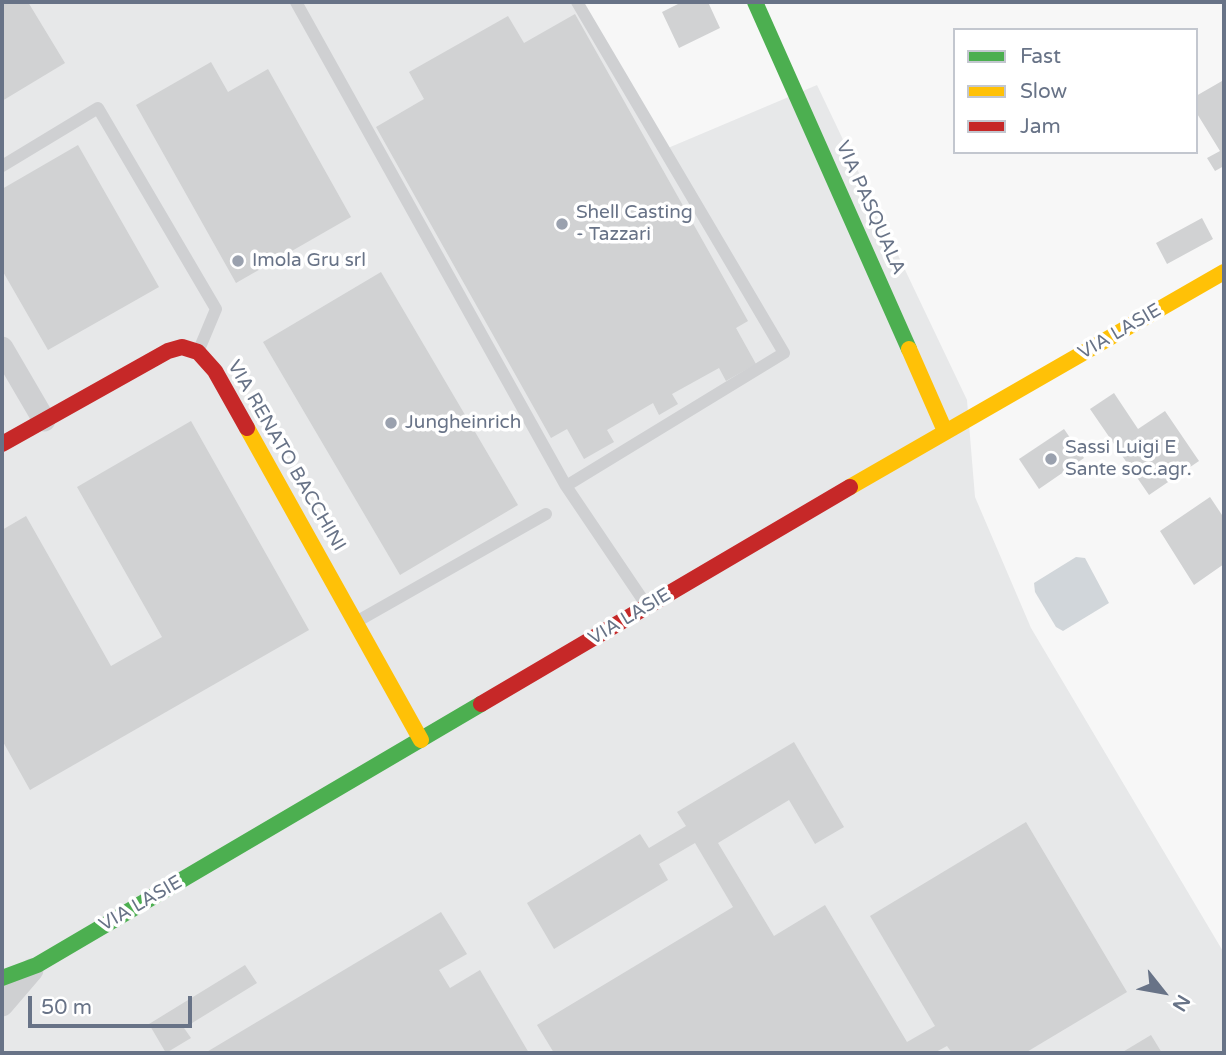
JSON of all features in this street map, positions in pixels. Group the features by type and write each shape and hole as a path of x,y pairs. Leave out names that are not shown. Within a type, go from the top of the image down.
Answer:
{"street":[{"name":"VIA PASQUALA","path":"755,2 945,431"},
{"name":"VIA LASIE","path":"2,978 37,965 945,431 1224,272"},
{"name":"VIA RENATO BACCHINI","path":"2,444 168,351 182,347 198,352 215,371 421,740"},
{"path":"2,348 44,420"},
{"name":"VIA LASIE","path":"2,1005 37,965"}],"lane":[{"path":"296,2 566,486 648,607"},
{"path":"566,486 784,353 578,2"},
{"path":"2,166 98,108 216,309 198,352"},
{"path":"356,622 546,514"}],"shaded area":[{"path":"2,2 577,2 668,148 817,85 967,400 975,497 1031,628 1224,953 1224,1053 2,1053"},
{"path":"1076,557 1085,558 1109,603 1063,631 1056,627 1035,592 1034,583"}],"building":[{"path":"2,2 28,2 65,63 2,101"},
{"path":"682,2 708,2 720,28 679,48 662,12"},
{"name":"Shell Casting - Tazzari","path":"575,14 748,321 736,328 756,364 726,381 719,368 672,394 678,404 659,415 653,403 607,430 614,442 584,459 567,429 551,438 376,127 424,99 409,72 508,16 524,43"},
{"path":"211,62 228,92 268,69 351,217 236,283 136,105"},
{"path":"1222,81 1224,166 1215,171 1207,158 1220,151 1198,115 1198,95"},
{"path":"78,145 159,287 48,350 2,270 2,189"},
{"path":"1202,218 1213,239 1167,264 1156,243"},
{"name":"Jungheinrich","path":"381,272 518,505 400,575 263,342"},
{"path":"1114,393 1138,429 1165,411 1199,461 1149,495 1090,409"},
{"path":"191,421 309,630 30,790 2,740 2,530 26,516 111,666 162,637 77,487"},
{"name":"Sassi Luigi E Sante soc.agr.","path":"1064,429 1084,458 1039,489 1019,459"},
{"path":"1210,497 1224,518 1224,564 1194,585 1160,531"},
{"path":"794,742 844,827 815,844 789,800 718,843 774,936 825,905 907,1042 935,1026 870,916 1026,822 1127,992 1025,1053 952,1053 947,1046 934,1053 554,1053 537,1025 733,907 695,843 659,864 668,880 554,949 527,903 640,834 649,848 686,826 677,812"},
{"path":"441,912 467,954 439,970 450,988 480,970 529,1053 205,1053"},
{"path":"245,965 257,983 184,1028 191,1038 166,1053 149,1024"},
{"path":"1151,1035 1162,1053 1121,1053"}],"traffic: fast":[{"path":"755,2 909,349"},
{"path":"2,978 37,965 481,704"}],"traffic: slow":[{"path":"850,487 1224,272"},
{"path":"909,349 945,431"},
{"path":"247,428 421,740"}],"traffic: jam":[{"path":"2,444 168,351 182,347 198,352 215,371 247,428"},
{"path":"481,704 850,487"}],"place":[{"name":"Shell Casting - Tazzari","path":"562,224"},
{"name":"Imola Gru srl","path":"238,261"},
{"name":"Jungheinrich","path":"391,423"},
{"name":"Sassi Luigi E Sante soc.agr.","path":"1051,459"}]}
